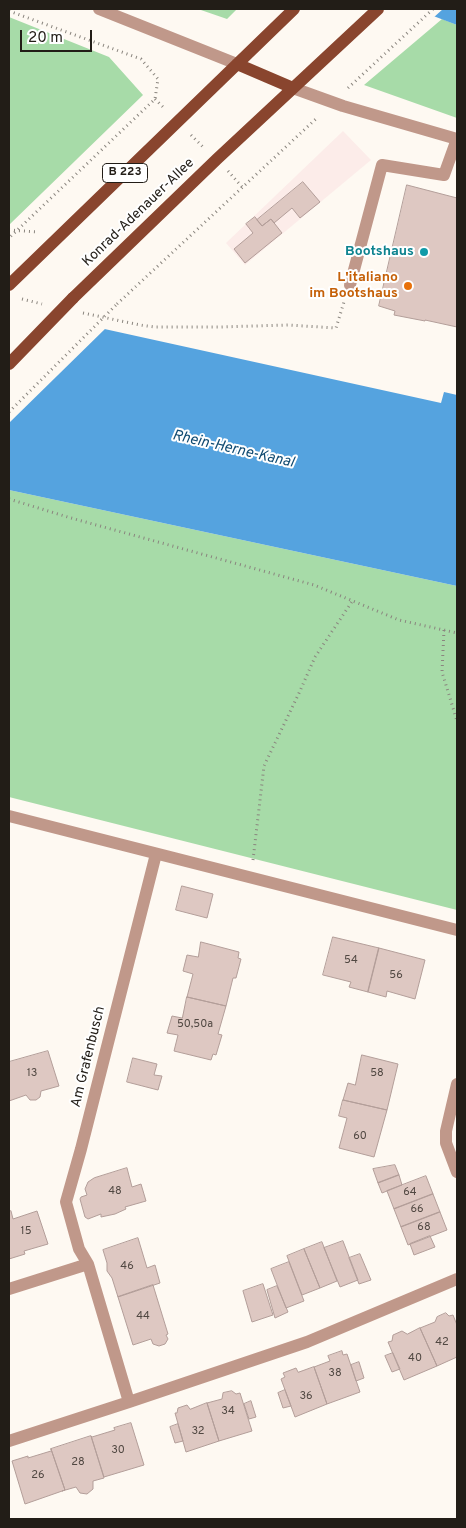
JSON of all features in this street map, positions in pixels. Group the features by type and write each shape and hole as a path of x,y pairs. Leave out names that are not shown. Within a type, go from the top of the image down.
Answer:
{"main road":[{"name":"B 223","path":"10,284 294,9"},
{"name":"Konrad-Adenauer-Allee","path":"9,364 73,298 217,159 378,9"},
{"path":"237,64 293,88"}],"street":[{"path":"99,9 237,64"},
{"path":"293,88 332,102 457,139 444,175 382,165 350,285"},
{"path":"9,816 457,930"},
{"name":"Am Grafenbusch","path":"129,1402 88,1264 79,1249 66,1202 156,854"},
{"path":"457,1084 446,1131 446,1144 457,1172"},
{"path":"9,1289 88,1264"},
{"path":"9,1441 307,1342 457,1279"}],"path":[{"path":"360,77 433,9"},
{"path":"9,11 141,59 158,79 155,99 9,238"},
{"path":"155,99 217,159 243,188"},
{"path":"9,412 117,304 243,188 332,102"},
{"path":"9,230 17,231"},
{"path":"75,311 154,327 288,324 336,328 350,285"},
{"path":"18,299 46,305"},
{"path":"9,499 314,585 399,620 457,633"},
{"path":"250,878 256,843 264,766 315,657 353,600"},
{"path":"444,630 442,672 457,721"}],"shaded area":[{"path":"343,131 371,160 245,265 226,243"}],"green space":[{"path":"198,9 237,9 227,19"},
{"path":"9,17 109,57 143,95 9,225"},
{"path":"442,19 457,25 457,118 364,85"},
{"path":"9,490 457,586 457,910 9,797"}],"water":[{"path":"415,9 457,9 457,25"},
{"name":"Rhein-Herne-Kanal","path":"9,308 441,403 444,392 457,395 457,586 9,490"}],"pier":[{"path":"412,9 443,9 433,18"},
{"path":"9,305 107,327 9,423"}],"building":[{"path":"303,182 320,202 300,218 292,208 274,223 271,219 262,226 257,220"},
{"name":"Bootshaus","path":"407,185 457,198 457,327 394,315 395,311 379,306"},
{"path":"255,217 262,226 271,219 282,233 245,263 234,249 253,233 246,224"},
{"path":"182,886 213,894 207,918 176,910"},
{"path":"333,937 379,948 368,992 349,987 351,982 323,975"},
{"path":"201,942 239,952 238,958 241,959 236,978 233,978 226,1006 187,997 193,974 183,971 187,955 198,957"},
{"path":"379,948 425,960 415,999 387,991 386,997 368,992"},
{"path":"187,997 226,1006 218,1034 222,1035 216,1055 213,1054 211,1060 174,1051 178,1035 167,1033 172,1016 182,1018"},
{"path":"48,1051 59,1086 41,1091 40,1097 36,1100 30,1100 26,1095 9,1101 9,1062"},
{"path":"362,1055 398,1064 387,1110 343,1100 348,1083 355,1085"},
{"path":"133,1058 157,1064 154,1075 162,1076 158,1090 127,1082"},
{"path":"343,1100 387,1110 374,1157 339,1148 347,1118 339,1116"},
{"path":"395,1165 399,1175 378,1183 373,1169"},
{"path":"127,1168 132,1187 141,1184 146,1201 125,1207 126,1209 115,1214 101,1217 101,1214 88,1219 85,1217 80,1199 87,1195 85,1189 88,1182 94,1178"},
{"path":"399,1175 402,1185 382,1193 378,1183"},
{"path":"426,1176 433,1194 394,1209 387,1191"},
{"path":"433,1194 440,1212 401,1227 394,1209"},
{"path":"11,1211 13,1219 37,1211 48,1244 24,1251 25,1254 9,1259 9,1212"},
{"path":"440,1212 447,1230 408,1245 401,1227"},
{"path":"430,1236 435,1247 414,1255 410,1244"},
{"path":"138,1238 147,1268 155,1265 160,1283 118,1297 112,1278 107,1271 103,1250"},
{"path":"343,1241 358,1280 340,1287 324,1248"},
{"path":"322,1242 337,1281 320,1288 304,1249"},
{"path":"304,1249 320,1288 302,1295 287,1256"},
{"path":"360,1254 371,1280 359,1284 349,1258"},
{"path":"289,1262 304,1301 286,1308 271,1269"},
{"path":"263,1284 273,1315 252,1322 243,1291"},
{"path":"153,1285 168,1339 165,1344 159,1346 153,1344 151,1339 133,1345 118,1297"},
{"path":"277,1286 288,1312 275,1318 267,1290"},
{"path":"446,1313 449,1316 453,1315 457,1325 457,1357 437,1366 420,1328 435,1322 437,1317"},
{"path":"420,1328 437,1366 404,1380 388,1342 392,1341 393,1335 402,1331 407,1334"},
{"path":"342,1351 343,1355 347,1354 360,1392 327,1404 314,1367 330,1361 328,1356"},
{"path":"393,1353 400,1369 392,1372 385,1356"},
{"path":"359,1362 364,1378 356,1381 351,1365"},
{"path":"314,1367 327,1404 295,1417 281,1379 285,1377 283,1373 296,1368 298,1372"},
{"path":"285,1390 291,1406 283,1408 278,1393"},
{"path":"232,1391 236,1394 240,1393 252,1431 219,1441 207,1403 222,1399 223,1393"},
{"path":"251,1401 256,1417 249,1419 244,1404"},
{"path":"207,1403 219,1441 186,1452 175,1413 177,1413 178,1408 187,1405 190,1409"},
{"path":"131,1423 144,1465 104,1477 91,1436 115,1430 114,1428"},
{"path":"178,1424 183,1441 175,1443 170,1427"},
{"path":"91,1436 104,1478 93,1481 93,1489 87,1494 80,1493 76,1487 62,1491 65,1490 51,1449"},
{"path":"51,1449 65,1490 25,1504 12,1461 51,1451"}],"place":[{"name":"Bootshaus","path":"424,252"},
{"name":"L'italiano im Bootshaus","path":"408,286"}]}
